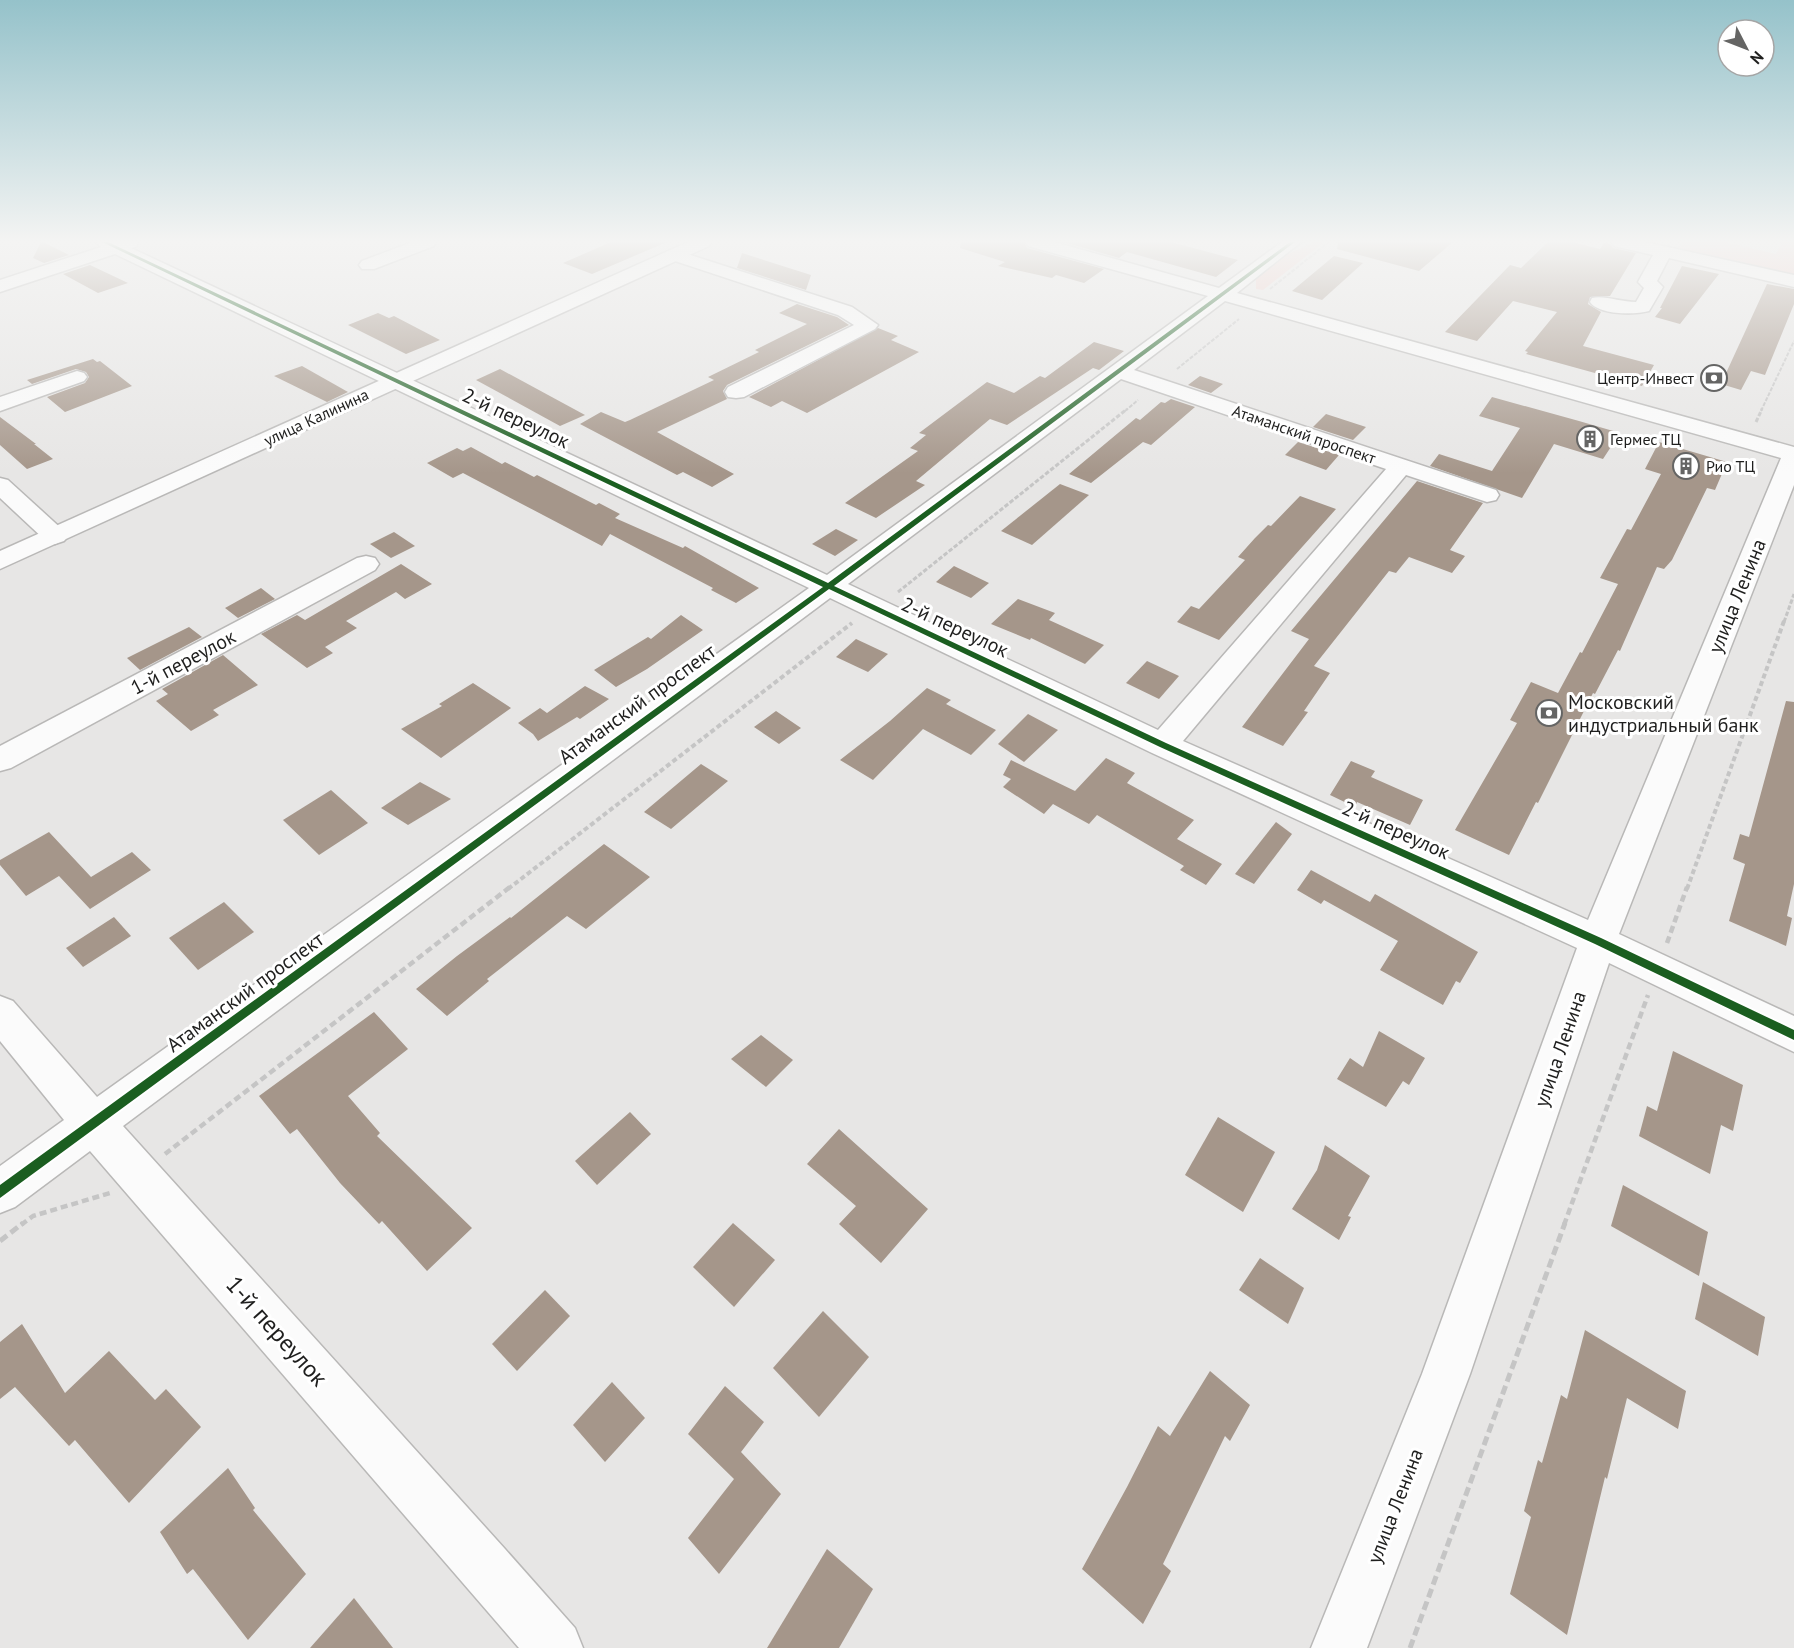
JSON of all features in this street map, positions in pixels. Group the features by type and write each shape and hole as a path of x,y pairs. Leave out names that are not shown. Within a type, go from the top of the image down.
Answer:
{"street":[{"name":"2-й переулок","path":"270,319 1163,745 1598,941 1794,1035"},
{"name":"улица Калинина","path":"0,561 533,319"},
{"path":"736,392 868,325 858,319"},
{"name":"Атаманский проспект","path":"0,1192 1120,372 1210,319"},
{"path":"1297,319 1682,412 1794,454"},
{"name":"Атаманский проспект","path":"1120,372 1487,495"},
{"path":"0,404 78,377"},
{"name":"улица Ленина","path":"1339,1648 1446,1374 1598,941 1794,454"},
{"path":"1163,745 1401,466"},
{"path":"0,485 55,536"},
{"name":"1-й переулок","path":"0,760 366,564"},
{"name":"1-й переулок","path":"0,1013 93,1126 457,1532 555,1648"}],"path":[{"path":"0,1241 33,1216 111,1193 857,619 900,591 1157,385 1221,319"},
{"path":"1747,420 1757,422 1794,341"},
{"path":"1410,1648 1794,594"}],"building":[{"path":"363,319 400,319 440,340 406,354 348,325"},
{"path":"794,319 840,319 849,325 727,385 723,391 727,399 657,432 734,474 712,487 683,472 677,475 580,424 601,412 625,422 714,380 708,377 759,352 755,350 807,324"},
{"path":"1458,319 1497,319 1477,341 1445,332"},
{"path":"1551,319 1597,319 1583,346 1654,365 1642,386 1526,354 1528,352 1525,351"},
{"path":"1662,319 1684,319 1680,324"},
{"path":"1751,319 1788,319 1765,375 1751,371 1741,390 1721,384"},
{"path":"878,328 898,336 891,340 919,352 807,413 782,401 771,407 749,397"},
{"path":"1094,342 1124,351 1099,370 1093,368 1007,425 990,419 916,481 925,485 876,518 845,503 918,451 910,448 926,435 919,433 987,382 1014,393 1040,376 1045,378"},
{"path":"93,359 100,361 132,386 65,412 47,397 85,383 89,377 86,372 76,369 32,384 27,380"},
{"path":"302,366 348,392 327,402 274,376"},
{"path":"500,369 585,415 560,426 476,380"},
{"path":"1200,376 1223,384 1211,393 1188,385"},
{"path":"1492,397 1620,433 1603,459 1554,444 1522,498 1430,466 1439,454 1492,471 1520,428 1479,416"},
{"path":"1171,399 1195,407 1151,445 1143,442 1091,483 1069,474 1136,418 1140,420 1161,402 1165,403"},
{"path":"1326,414 1366,427 1353,440 1313,427"},
{"path":"0,417 53,459 27,469 0,445"},
{"path":"1298,442 1339,455 1326,470 1285,455"},
{"path":"1659,442 1727,462 1715,490 1707,488 1672,560 1664,569 1657,567 1620,651 1618,650 1595,694 1593,693 1538,803 1536,802 1509,855 1455,830 1517,723 1510,720 1531,682 1558,693 1580,652 1582,653 1618,584 1600,578 1627,529 1631,530 1661,474 1645,469"},
{"path":"471,447 502,464 505,462 534,477 537,475 596,505 599,503 620,514 615,518 683,548 685,546 759,588 736,603 711,590 713,588 610,534 602,546 463,473 453,478 427,463 457,448 463,451"},
{"path":"1417,481 1483,503 1450,550 1465,556 1452,573 1409,557 1396,573 1389,571 1314,666 1330,673 1304,711 1308,712 1283,746 1242,727 1309,639 1291,631"},
{"path":"1060,484 1089,495 1032,545 1001,531"},
{"path":"1300,496 1336,509 1219,640 1177,622 1191,606 1199,609 1245,560 1238,557"},
{"path":"836,529 858,540 835,556 812,544"},
{"path":"394,532 415,546 391,558 370,544"},
{"path":"401,564 432,584 405,599 396,592 346,621 357,628 325,647 333,653 307,668 261,634 297,615 305,620"},
{"path":"954,566 989,583 971,598 936,582"},
{"path":"261,588 275,599 238,618 225,608"},
{"path":"1018,599 1055,613 1049,620 1104,645 1085,664 1031,638 1030,640 991,624"},
{"path":"681,615 703,630 647,669 616,687 594,670 648,637 651,639"},
{"path":"189,627 202,637 140,670 127,658"},
{"path":"856,639 888,654 868,672 836,657"},
{"path":"223,655 258,685 213,710 219,715 191,731 156,701 168,694 162,689"},
{"path":"1147,661 1179,676 1159,699 1126,683"},
{"path":"473,683 511,708 441,758 401,729 442,706 439,704"},
{"path":"585,686 609,699 580,719 577,717 538,741 533,734 518,723 540,708 547,713"},
{"path":"927,688 951,700 946,704 996,730 971,755 923,729 873,780 840,760 890,721"},
{"path":"1786,701 1794,702 1794,884 1787,916 1792,918 1786,946 1729,921 1745,864 1733,859 1740,834 1749,837"},
{"path":"776,711 801,728 779,744 754,727"},
{"path":"1028,714 1058,730 1024,762 998,744"},
{"path":"1106,758 1135,773 1127,783 1194,820 1177,839 1222,864 1206,885 1180,870 1184,866 1097,815 1089,824 1053,804 1044,814 1003,787 1011,779 1003,775 1011,760 1075,791"},
{"path":"1351,761 1375,771 1371,777 1423,800 1410,825 1357,802 1355,807 1330,795"},
{"path":"701,764 728,781 671,829 644,812"},
{"path":"420,782 451,799 408,825 381,808"},
{"path":"331,790 368,823 319,855 283,820"},
{"path":"1276,822 1292,834 1254,884 1235,874"},
{"path":"49,832 91,877 132,852 151,870 90,909 59,876 26,896 0,865 0,860"},
{"path":"604,844 650,877 586,929 567,916 487,979 489,981 447,1016 416,989 457,956 511,918"},
{"path":"1311,870 1370,902 1375,894 1478,952 1460,983 1456,981 1443,1005 1380,970 1398,941 1324,900 1321,904 1297,890"},
{"path":"224,902 254,932 198,970 169,938"},
{"path":"114,917 131,936 83,967 66,948"},
{"path":"374,1012 408,1049 348,1096 380,1133 377,1136 472,1228 427,1271 382,1221 379,1224 340,1183 297,1129 290,1134 259,1096"},
{"path":"1379,1031 1425,1058 1409,1085 1403,1081 1386,1107 1337,1079 1350,1058 1363,1067"},
{"path":"761,1035 793,1060 766,1087 731,1059"},
{"path":"1673,1051 1743,1085 1733,1131 1721,1125 1710,1174 1639,1136 1647,1106 1657,1111"},
{"path":"630,1112 651,1134 597,1185 575,1161"},
{"path":"1218,1117 1275,1152 1243,1212 1185,1175"},
{"path":"839,1129 928,1209 881,1263 839,1224 856,1206 807,1164"},
{"path":"1325,1145 1370,1176 1348,1216 1351,1217 1339,1240 1292,1209 1317,1170"},
{"path":"1623,1185 1708,1232 1699,1276 1611,1226"},
{"path":"733,1223 775,1260 734,1307 693,1267"},
{"path":"1260,1258 1304,1288 1288,1324 1239,1290"},
{"path":"1703,1282 1765,1317 1758,1356 1695,1319"},
{"path":"545,1290 570,1316 517,1371 492,1344"},
{"path":"823,1311 869,1357 819,1417 773,1368"},
{"path":"22,1324 65,1393 109,1351 155,1400 166,1389 201,1427 129,1503 75,1440 69,1446 15,1387 0,1399 0,1342"},
{"path":"1585,1330 1686,1391 1678,1429 1627,1398 1607,1479 1605,1477 1567,1635 1510,1594 1531,1517 1524,1511 1538,1460 1542,1463 1561,1395 1567,1399"},
{"path":"1210,1371 1250,1405 1230,1441 1225,1436 1163,1564 1171,1571 1143,1624 1082,1569 1158,1426 1170,1436"},
{"path":"612,1382 645,1418 605,1462 573,1425"},
{"path":"725,1386 764,1422 741,1452 781,1494 719,1574 688,1538 734,1479 688,1434"},
{"path":"228,1468 255,1508 253,1510 306,1574 248,1640 193,1569 187,1574 160,1532"},
{"path":"827,1549 873,1589 839,1648 767,1648"},
{"path":"354,1598 393,1648 310,1648"}],"cycle path":[{"path":"266,319 1163,745 1598,941 1794,1035"},
{"path":"0,1192 829,586 1189,319"}],"place":[{"name":"Центр-Инвест","path":"1714,378"},
{"name":"Гермес ТЦ","path":"1590,439"},
{"name":"Рио ТЦ","path":"1686,466"},
{"name":"Московский индустриальный банк","path":"1549,713"}]}
